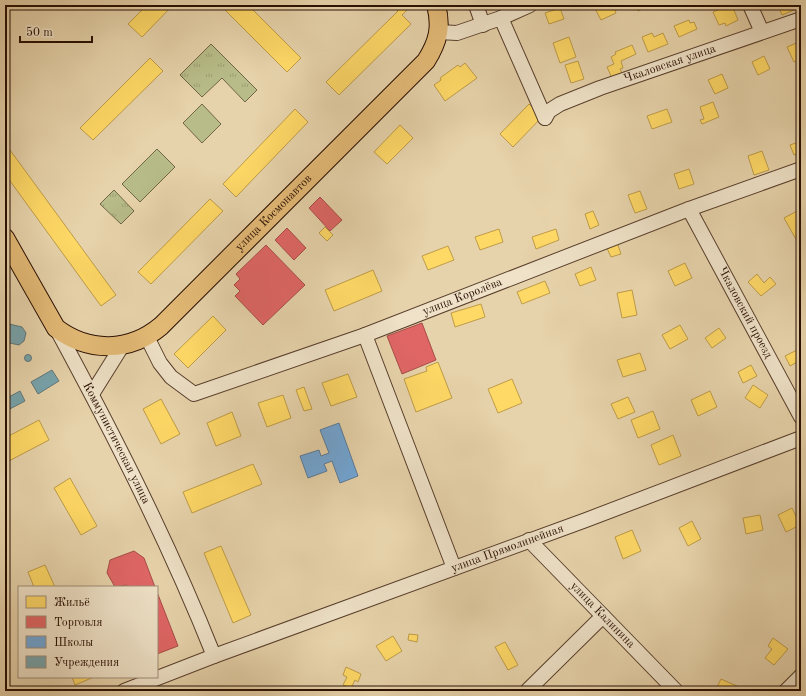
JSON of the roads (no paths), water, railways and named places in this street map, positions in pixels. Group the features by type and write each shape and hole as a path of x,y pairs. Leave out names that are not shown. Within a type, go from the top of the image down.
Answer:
{"main road":[{"name":"улица Космонавтов","path":"56,328 68,338 85,344 122,346 146,336 161,326 258,231 426,61 434,49 439,32 440,22 436,5"},
{"name":"Коммунистическая улица","path":"5,238 56,328"}],"street":[{"path":"476,5 483,25"},
{"path":"439,32 457,34 501,18 530,5"},
{"path":"750,5 762,32"},
{"name":"Чкаловская улица","path":"501,18 544,118 549,111 560,104 801,19"},
{"name":"улица Королёва","path":"146,336 160,363 171,377 194,394 365,335 689,209 801,169"},
{"name":"Чкаловский проезд","path":"689,209 801,417"},
{"name":"Коммунистическая улица","path":"56,328 92,394 156,524 214,656"},
{"path":"365,335 454,568"},
{"path":"92,394 122,346"},
{"name":"улица Прямолинейная","path":"158,678 801,438"},
{"name":"улица Калинина","path":"529,540 676,691"},
{"path":"527,691 603,616"},
{"path":"786,691 801,676"},
{"name":"улица Прямолинейная","path":"124,691 157,678"}]}
